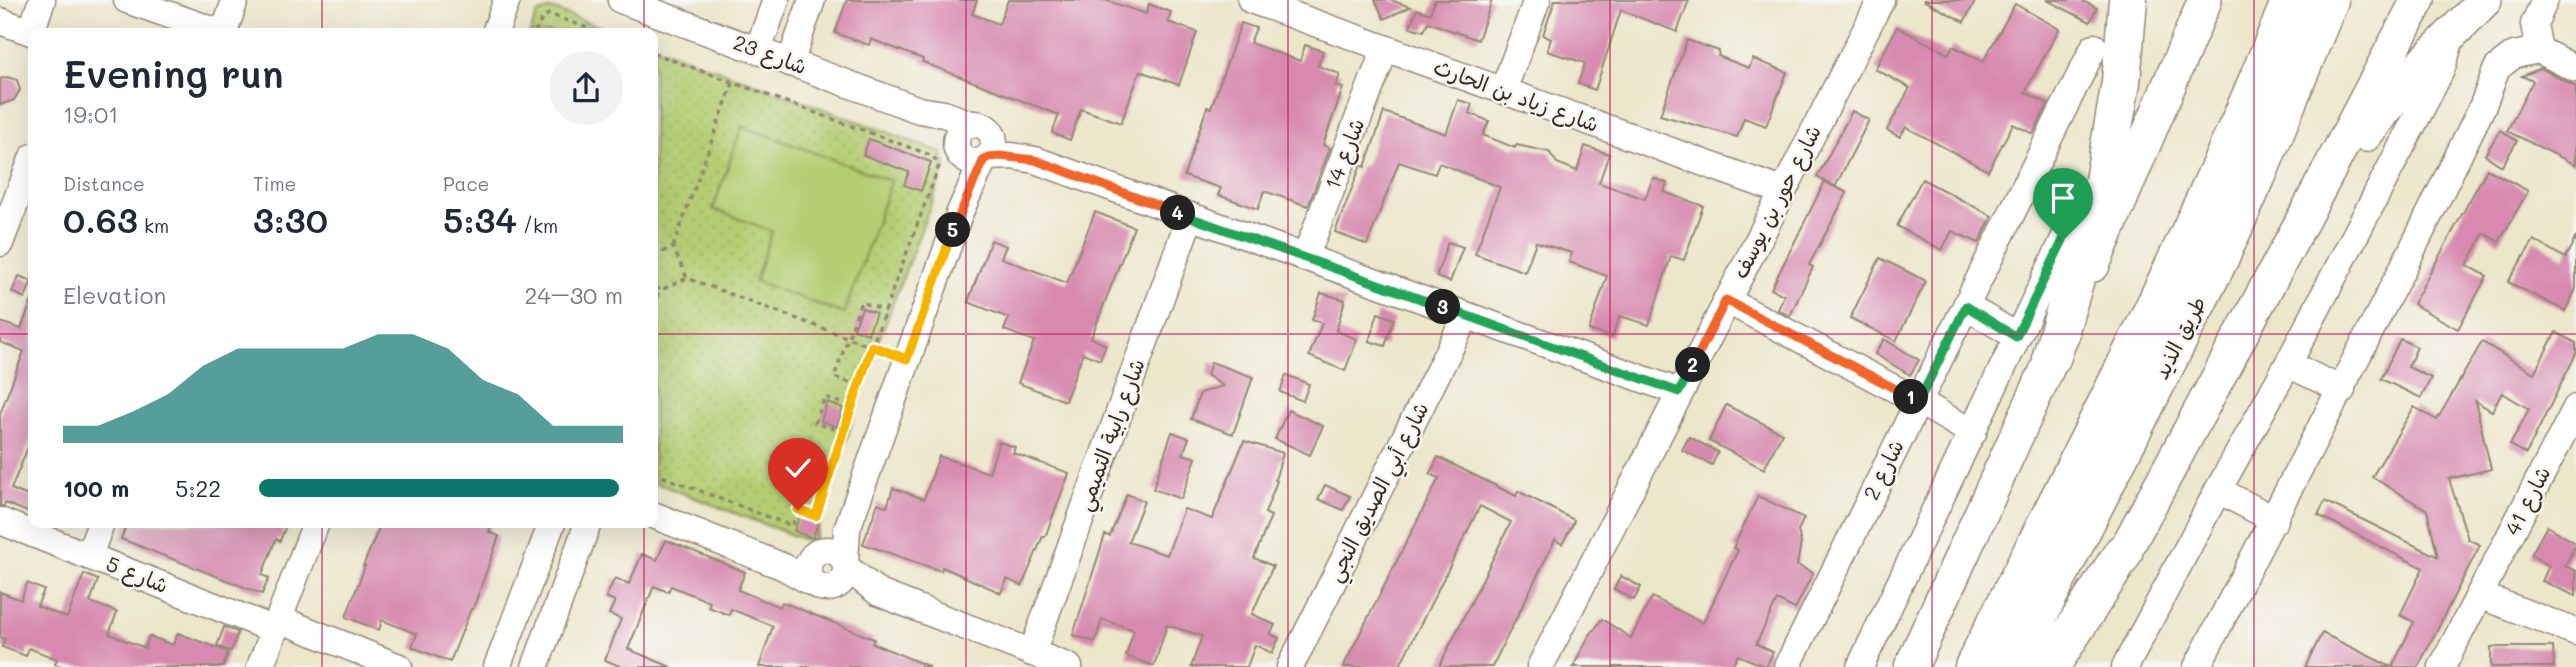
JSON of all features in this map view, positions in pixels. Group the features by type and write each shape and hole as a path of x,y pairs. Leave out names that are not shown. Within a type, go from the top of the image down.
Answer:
{"highway":[{"path":"2052,356 2104,181 2121,82 2128,0"},
{"name":"طريق الذيد","path":"1974,667 2166,288 2205,204 2291,0"},
{"name":"طريق الذيد","path":"2012,667 2214,270 2257,175 2329,0"},
{"path":"1948,667 2023,537 2069,480"},
{"path":"2050,667 2123,554"}],"main road":[{"path":"1911,667 2086,282 2205,0"},
{"path":"2068,667 2123,554 2418,0"},
{"path":"2308,210 2405,83 2485,0"}],"street":[{"path":"34,28 42,0"},
{"path":"127,0 208,28"},
{"path":"225,28 235,0"},
{"path":"497,28 508,0"},
{"name":"شارع 23","path":"621,0 919,110 944,114 976,147 1035,160 1679,392"},
{"path":"758,50 776,0"},
{"path":"790,62 812,0"},
{"name":"شارع زياد بن الحارث","path":"1251,0 1285,6 1385,49 1782,191"},
{"path":"1503,91 1537,0"},
{"name":"شارع حور بن يوسف","path":"1540,667 1881,0"},
{"path":"2539,50 2535,24 2544,0"},
{"path":"0,21 28,31"},
{"path":"2125,667 2288,364 2441,70 2453,33"},
{"name":"شارع 2","path":"1787,667 2094,47"},
{"name":"شارع 14","path":"1306,258 1385,49"},
{"path":"2197,667 2342,390 2483,105 2497,68 2514,55 2539,50 2576,69"},
{"path":"1860,667 2083,199 2121,82"},
{"path":"830,568 960,212 976,147"},
{"path":"0,243 28,170"},
{"name":"شارع رابية التميمي","path":"1032,653 1190,217"},
{"path":"1726,300 1919,401 1973,433"},
{"path":"1966,306 2016,337"},
{"name":"شارع أبي الصديق النجي","path":"1290,667 1466,316"},
{"path":"2288,364 2342,390"},
{"name":"شارع 41","path":"2442,667 2576,408"},
{"path":"2218,490 2275,520"},
{"path":"658,517 772,562 793,562 830,568 879,593 1069,667"},
{"name":"شارع 5","path":"0,521 89,556 399,667"},
{"path":"89,556 99,528"},
{"path":"260,667 314,528"},
{"path":"497,667 550,528"},
{"path":"538,663 586,528"},
{"path":"2479,594 2576,632"}],"path":[{"path":"537,28 542,18 550,14 588,28"},
{"path":"658,55 936,159 938,171 872,346 816,516 798,510 792,526 658,475"},
{"path":"658,254 673,247 733,83"},
{"path":"673,247 687,278"},
{"path":"658,293 687,278 907,359"},
{"path":"859,386 834,377 861,302 886,311"},
{"path":"844,432 815,423 825,397 852,407"}],"green space":[{"path":"551,9 604,28 532,28 537,14"},
{"path":"658,48 941,152 946,164 876,348 813,543 658,484"},
{"path":"742,126 891,181 844,314 755,281 772,231 713,209"}],"building":[{"path":"847,0 977,0 972,14 999,24 1008,0 1105,0 1146,14 1149,4 1171,12 1168,22 1197,32 1179,85 1140,71 1121,123 1081,109 1070,140 1052,133 1059,115 922,62 923,59 871,39 869,45 835,33"},
{"path":"1375,0 1391,0 1410,7 1384,19"},
{"path":"1435,0 1492,0 1478,40 1428,22 1424,31 1410,27 1417,9 1430,14"},
{"path":"1555,0 1689,0 1677,32 1621,10 1595,90 1578,84 1585,63 1547,51 1551,39 1543,35"},
{"path":"1923,0 1976,0 1964,22"},
{"path":"2047,0 2081,0 2097,8 2090,22"},
{"path":"2015,4 2059,29 2025,92 2048,104 2033,134 2013,124 1988,171 1906,127 1900,137 1887,130 1910,88 1875,69 1897,27 1948,54 1953,46 1983,62"},
{"path":"1241,23 1256,28 1250,43 1300,61 1305,45 1323,51 1318,66 1340,74 1336,86 1343,88 1323,145 1330,148 1308,206 1264,191 1258,209 1218,195 1221,188 1184,176 1207,107 1211,108"},
{"path":"1687,40 1719,51 1718,56 1749,68 1753,59 1787,72 1766,126 1744,118 1737,137 1660,115"},
{"path":"2541,68 2576,87 2576,165 2507,131 2533,81 2522,76"},
{"path":"7,77 17,80 20,90 14,100 0,105 0,79"},
{"path":"1458,100 1472,104 1469,113 1489,121 1483,135 1515,148 1516,145 1549,152 1557,163 1577,171 1585,146 1609,154 1599,183 1645,199 1653,178 1667,183 1664,192 1703,206 1684,260 1671,256 1649,325 1620,316 1612,337 1589,330 1607,276 1569,262 1572,253 1536,242 1525,272 1475,254 1500,187 1439,163 1435,174 1399,162 1367,245 1335,232 1361,165 1365,167 1384,112 1446,134"},
{"path":"1852,111 1869,120 1835,187 1817,177"},
{"path":"2500,130 2517,141 2502,166 2485,155"},
{"path":"869,139 931,162 921,191 904,185 909,172 863,155"},
{"path":"2487,169 2528,191 2499,242 2484,233 2467,265 2487,276 2458,329 2413,304"},
{"path":"1922,179 1992,216 1979,243 1952,231 1942,250 1897,226"},
{"path":"1825,181 1847,193 1809,265 1813,267 1790,316 1778,310 1784,295 1771,289"},
{"path":"1095,212 1134,227 1091,338 1106,345 1100,360 1083,353 1065,401 1018,383 1034,341 1004,330 1009,318 968,302 991,240 1006,246 1001,258 1067,283"},
{"path":"2576,237 2576,289 2565,311 2508,282 2534,240 2565,258"},
{"path":"1448,242 1463,247 1450,282 1436,277"},
{"path":"1880,258 1926,281 1896,341 1850,318"},
{"path":"19,276 28,279 25,298 12,292"},
{"path":"1321,293 1345,300 1336,331 1357,339 1345,371 1309,356 1322,323 1312,320"},
{"path":"862,308 876,313 868,334 854,329"},
{"path":"28,311 28,447 11,489 28,496 28,512 5,503 0,506 0,414 24,351 0,342 0,322 21,329"},
{"path":"1378,313 1394,319 1385,346 1369,341"},
{"path":"2556,332 2576,343 2576,354 2526,454 2510,445 2529,409 2502,393 2492,411 2475,401 2491,469 2449,479 2468,539 2480,545 2418,667 2392,667 2414,622 2400,615 2423,568 2318,515 2325,501 2438,557 2427,510 2372,477 2414,407 2437,420 2482,342 2534,373"},
{"path":"1884,339 1919,360 1910,375 1875,354"},
{"path":"2400,339 2417,347 2408,367 2431,378 2421,398 2381,379"},
{"path":"1211,362 1253,377 1233,434 1191,419 1200,393 1223,386 1207,375"},
{"path":"1286,375 1309,384 1303,401 1280,392"},
{"path":"827,402 843,408 837,427 821,421"},
{"path":"1726,405 1782,433 1764,469 1709,441"},
{"path":"1288,410 1323,426 1310,455 1275,439"},
{"path":"1172,432 1189,438 1183,454 1196,458 1181,499 1153,489"},
{"path":"1689,437 1718,452 1712,465 1682,450"},
{"path":"1244,441 1283,453 1275,480 1277,481 1265,513 1271,516 1254,558 1273,566 1252,614 1275,625 1270,634 1279,638 1272,653 1255,645 1247,667 1191,667 1202,636 1167,625 1154,666 1126,656 1134,630 1102,619 1095,642 1073,635 1105,535 1110,536 1127,494 1144,501 1128,542 1167,555 1184,509 1212,519"},
{"path":"999,442 1015,447 1013,453 1069,473 1045,537 1043,536 1022,586 1007,579 1001,593 942,567 941,571 863,544 878,503 887,507 893,488 924,499 939,456 989,473"},
{"path":"1438,457 1516,496 1518,491 1574,520 1572,526 1562,544 1555,540 1492,667 1439,667 1511,522 1480,506 1399,667 1343,667 1439,478 1430,474"},
{"path":"1325,485 1350,496 1343,510 1318,499"},
{"path":"1758,496 1804,518 1798,531 1801,543 1797,565 1813,573 1795,609 1777,600 1756,644 1773,652 1766,667 1738,655 1731,667 1573,667 1588,638 1602,619 1631,638 1652,597 1703,623 1738,550 1733,548"},
{"path":"801,513 819,520 813,538 794,531"},
{"path":"2547,526 2576,544 2565,566 2576,571 2576,596 2542,581 2549,566 2531,555"},
{"path":"125,528 285,528 280,541 276,539 262,575 269,578 262,594 121,539"},
{"path":"379,528 490,528 489,532 499,536 473,609 450,662 412,647 417,634 382,620 379,630 346,617"},
{"path":"666,540 745,572 738,590 780,607 782,602 874,639 872,643 930,667 759,667 773,626 731,609 729,615 708,607 710,602 671,586 668,592 654,586 628,649 671,667 622,667 605,660 621,619 609,614 615,601 606,597 615,578 629,584 642,554 657,560"},
{"path":"84,574 98,580 90,602 117,612 109,634 145,648 149,636 173,645 178,633 228,652 223,667 64,667 55,664 57,659 29,648 26,656 2,647 5,639 0,637 0,592 21,600 27,583 44,590 37,606 67,618"},
{"path":"1621,576 1641,587 1634,600 1614,589"},
{"path":"224,627 238,632 231,651 217,646"},
{"path":"2322,633 2391,667 2305,667"},
{"path":"2491,647 2553,647 2554,667 2491,667"}],"route":[{"path":"798,510 816,516 872,346 907,359 966,195 983,161 988,157 1012,156 1035,160 1679,392 1726,300 1919,401 1966,306 2016,337 2063,240"}]}
